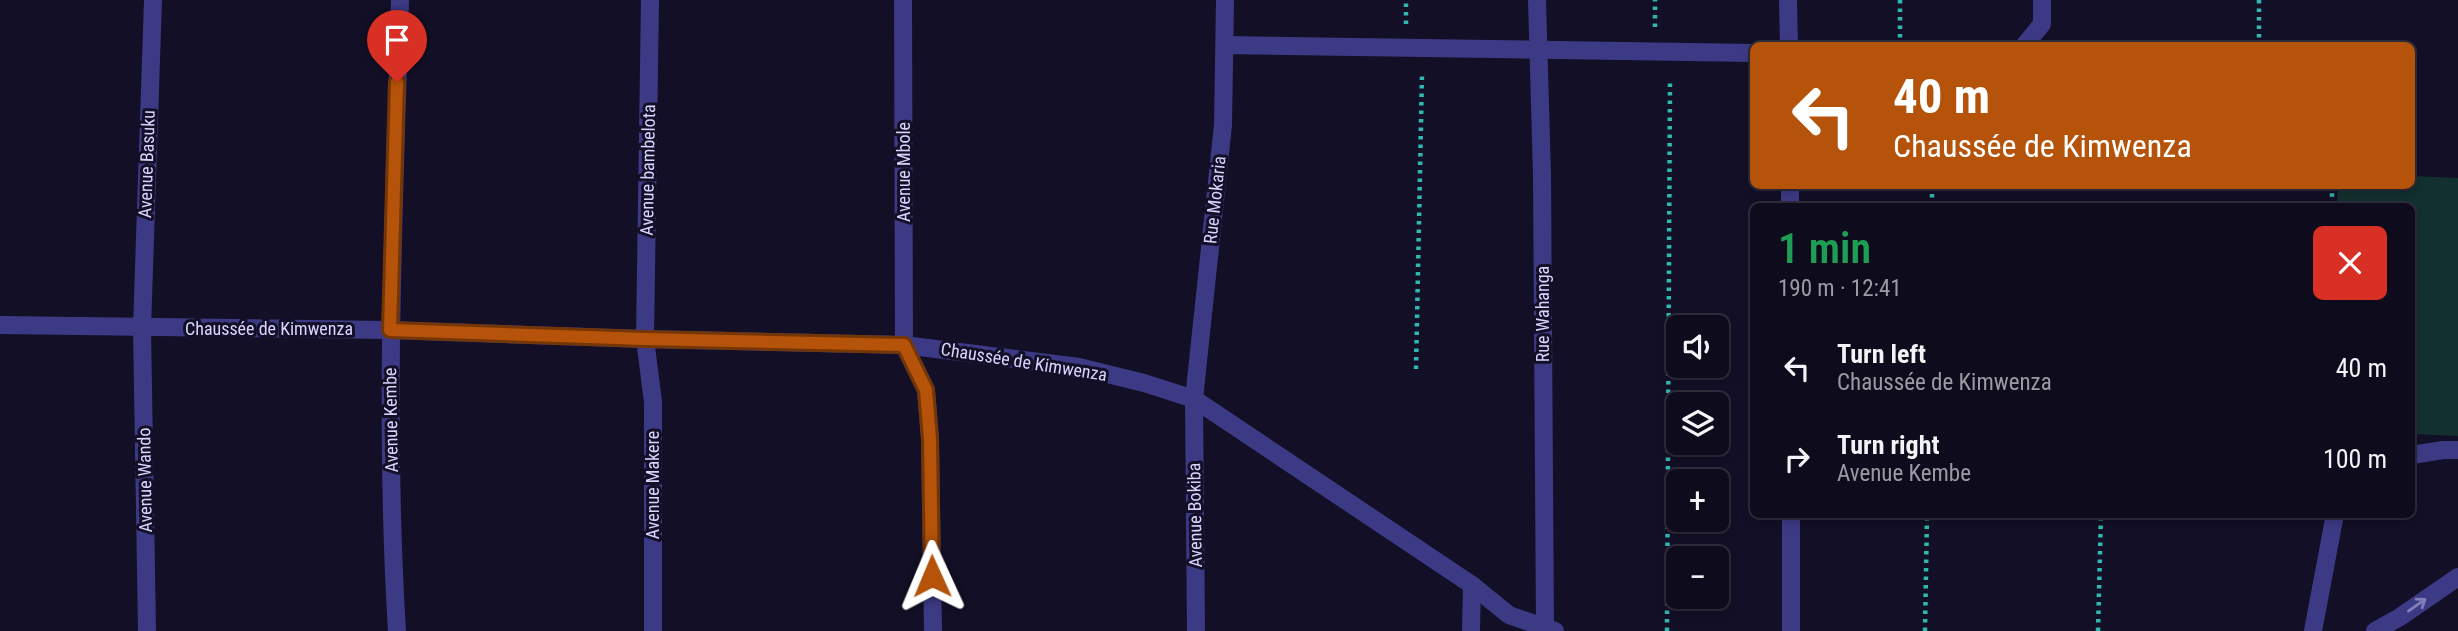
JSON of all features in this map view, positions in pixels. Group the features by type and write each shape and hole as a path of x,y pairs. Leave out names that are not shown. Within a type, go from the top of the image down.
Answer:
{"street":[{"name":"Avenue Basuku","path":"142,328 153,0"},
{"name":"Avenue Kembe","path":"397,631 390,330 400,0"},
{"name":"Avenue bambelota","path":"645,339 650,0"},
{"name":"Avenue Mbole","path":"903,0 904,345"},
{"name":"Rue Mokaria","path":"1194,399 1223,125 1225,0"},
{"name":"Rue Wahanga","path":"1537,0 1550,629"},
{"path":"1788,0 1789,42"},
{"path":"2027,42 2042,24 2042,0"},
{"path":"1225,45 1750,53"},
{"name":"Chaussée de Kimwenza","path":"0,325 390,330 904,345 1079,366 1194,399 1472,585 1509,615 1550,629"},
{"name":"Avenue Wando","path":"142,328 147,631"},
{"name":"Avenue Makere","path":"645,339 653,402 653,631"},
{"path":"904,345 926,390 930,439 933,631"},
{"name":"Avenue Bokiba","path":"1194,399 1196,631"},
{"path":"2415,455 2458,450"},
{"path":"1791,518 1791,631"},
{"path":"2313,631 2334,518"},
{"path":"2375,631 2458,577"},
{"path":"1471,631 1472,585"}],"path":[{"path":"1900,0 1900,42"},
{"path":"2259,0 2259,42"},
{"path":"1416,369 1422,49"},
{"path":"1667,631 1671,53"},
{"path":"1925,631 1927,518"},
{"path":"2098,631 2101,518"}],"green space":[{"path":"2415,176 2458,178 2458,436 2415,434 2415,203 2337,203 2338,189 2415,189"}],"route":[{"path":"397,82 390,330 904,345 926,390 930,439 932,576"}]}
